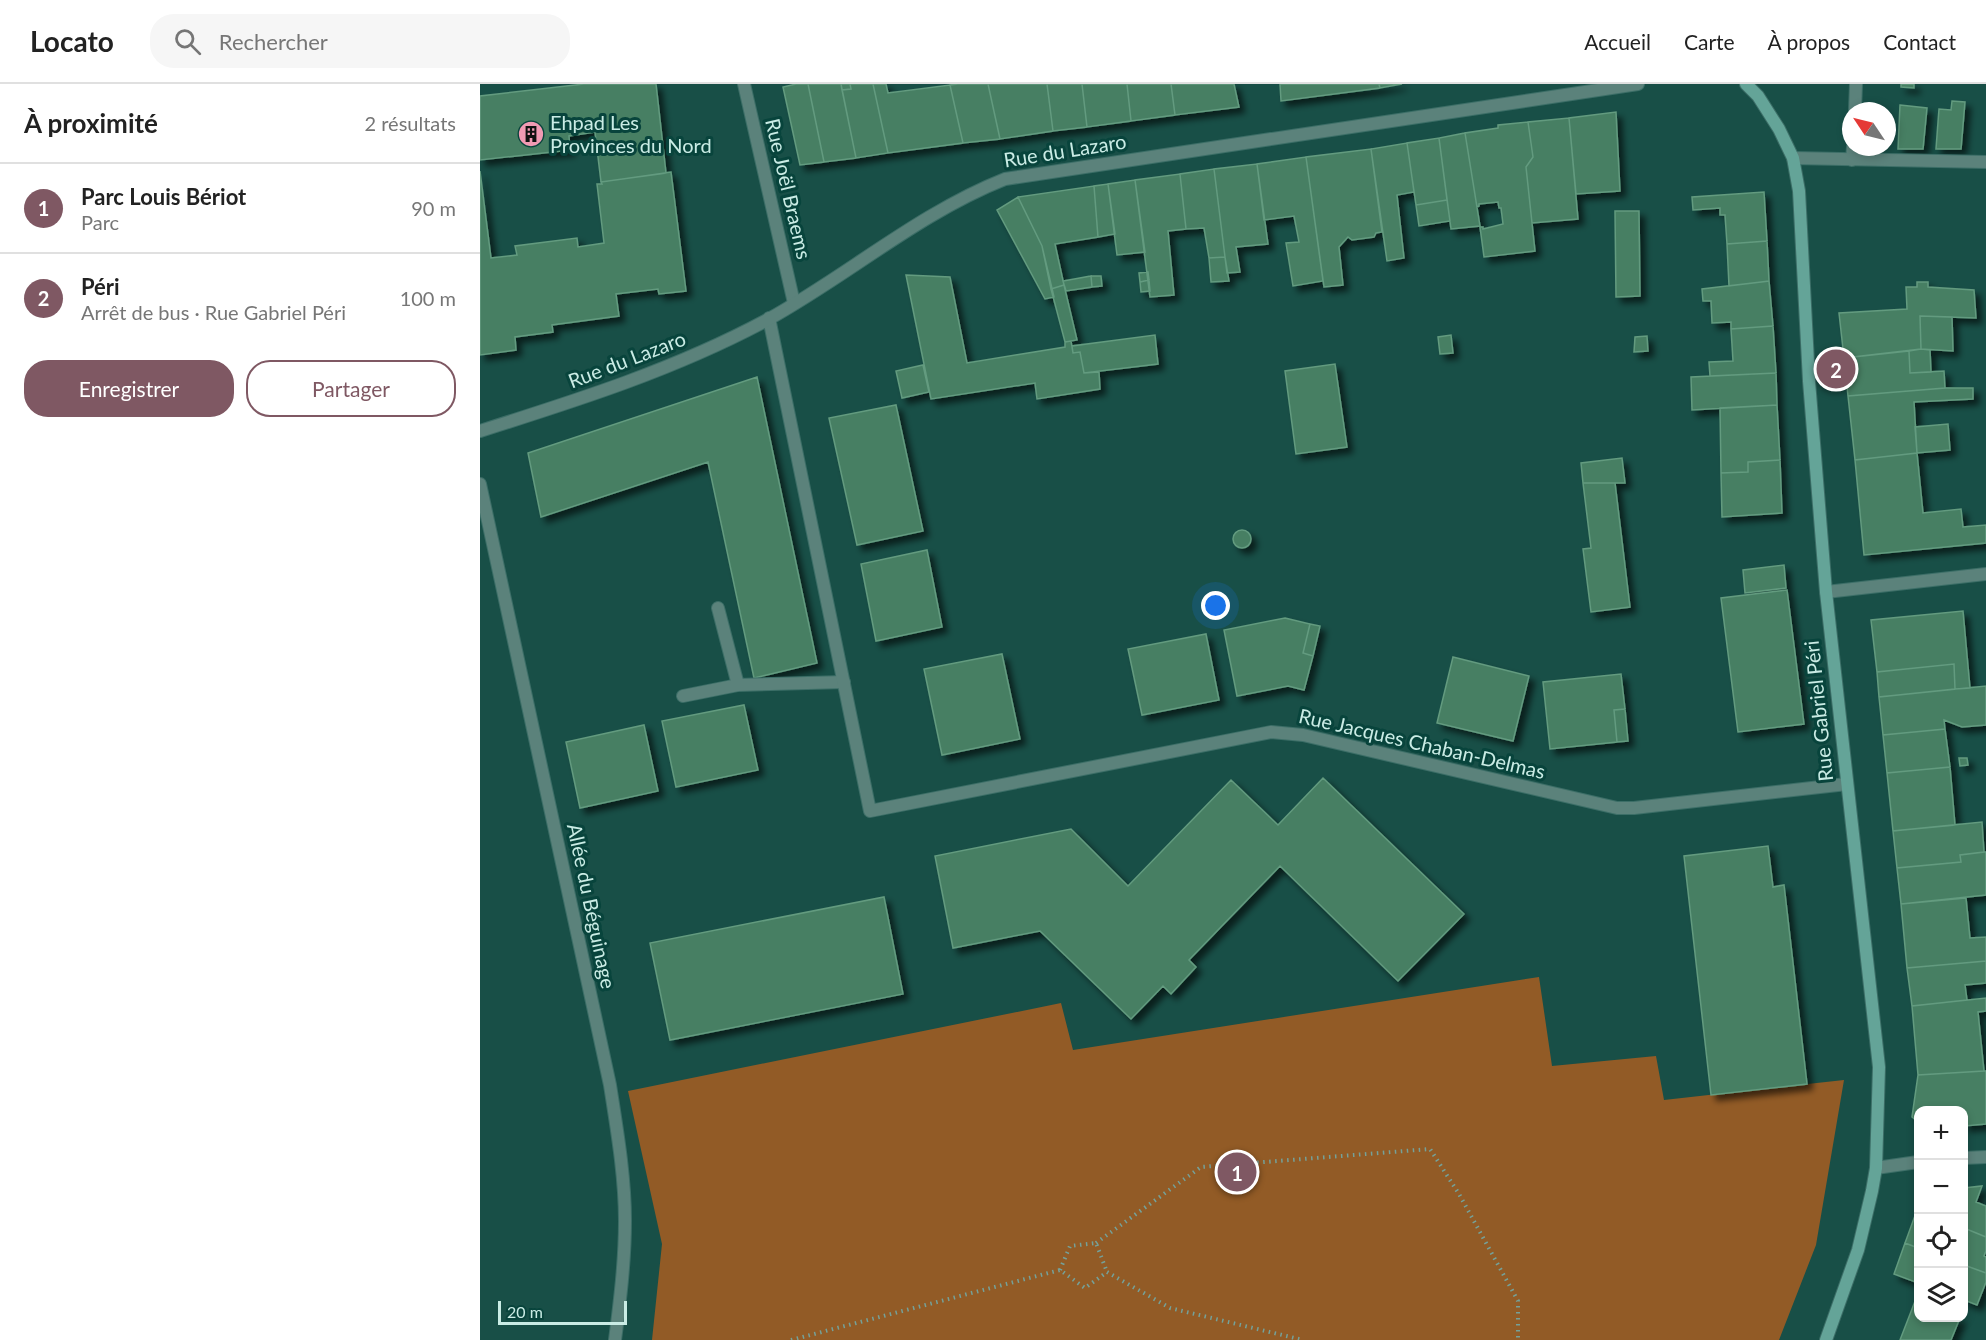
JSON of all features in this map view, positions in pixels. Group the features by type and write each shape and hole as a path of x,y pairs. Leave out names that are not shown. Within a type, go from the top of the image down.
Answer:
{"main road":[{"name":"Rue Gabriel Péri","path":"1746,84 1758,96 1779,129 1793,158 1799,191 1809,381 1826,592 1879,1067 1876,1168 1858,1250 1826,1340"}],"street":[{"name":"Rue Joël Braems","path":"744,84 794,303"},
{"name":"Rue du Lazaro","path":"480,431 634,381 707,350 769,318 942,211 1005,179 1638,84"},
{"path":"1855,102 1856,84"},
{"path":"1793,158 1842,154"},
{"path":"1896,156 1986,162"},
{"path":"683,696 738,685 844,682 769,318"},
{"name":"Allée du Béguinage","path":"480,484 612,1095 625,1218 624,1254 615,1340"},
{"path":"1826,592 1986,574"},
{"path":"718,608 738,685"},
{"name":"Rue Jacques Chaban-Delmas","path":"844,682 870,811 1271,732 1302,735 1617,808 1847,784"},
{"path":"1968,1158 1986,1156"},
{"path":"1876,1168 1914,1163"}],"path":[{"path":"1060,1270 1070,1246 1096,1243 1201,1167 1430,1149 1460,1194 1518,1301 1518,1340"},
{"path":"1096,1243 1107,1272 1170,1308 1303,1340"},
{"path":"1060,1270 1085,1288 1107,1272"},
{"path":"791,1340 1060,1270"}],"shaded area":[{"path":"1539,977 1552,1066 1656,1056 1664,1100 1844,1080 1816,1245 1779,1340 652,1340 662,1244 628,1091 1061,1003 1073,1050"}],"building":[{"name":"Ehpad Les Provinces du Nord","path":"584,84 656,84 666,173 601,182 595,132 569,136 570,150 480,160 480,96"},
{"path":"808,84 824,162 800,165 783,87"},
{"path":"808,84 841,84 856,158 824,162"},
{"path":"841,84 850,84 851,89 842,90"},
{"path":"850,84 873,84 888,153 856,158 842,90 851,89"},
{"path":"873,84 886,84 888,93 950,85 963,143 888,153"},
{"path":"988,84 1000,139 963,143 950,85"},
{"path":"988,84 1047,84 1053,131 1000,139"},
{"path":"1047,84 1082,84 1087,127 1053,131"},
{"path":"1082,84 1127,84 1131,121 1087,127"},
{"path":"1127,84 1171,84 1175,115 1131,121"},
{"path":"1171,84 1234,84 1239,107 1175,115"},
{"path":"1280,84 1379,84 1380,88 1281,101"},
{"path":"1379,84 1402,84 1380,88"},
{"path":"1901,84 1914,84 1914,88 1901,87"},
{"path":"1952,101 1965,102 1961,149 1936,149 1939,109 1951,110"},
{"path":"1900,105 1927,108 1923,149 1898,149"},
{"path":"1616,112 1620,191 1576,194 1569,118"},
{"path":"1569,118 1578,219 1532,223 1526,167 1533,157 1528,122"},
{"path":"1528,122 1533,157 1526,167 1535,251 1484,257 1480,227 1483,229 1503,224 1501,208 1498,202 1479,204 1477,207 1465,133 1498,128 1498,125"},
{"path":"1465,133 1480,226 1451,229 1439,138"},
{"path":"1439,138 1447,200 1416,205 1407,143"},
{"path":"1407,143 1414,192 1397,195 1404,258 1387,261 1371,149"},
{"path":"1371,149 1382,232 1376,233 1374,237 1352,240 1348,237 1339,247 1343,285 1324,287 1306,157"},
{"path":"1306,157 1323,281 1293,286 1286,243 1299,242 1294,216 1264,220 1257,164"},
{"path":"1257,164 1268,244 1236,247 1240,272 1227,273 1214,169"},
{"path":"1214,169 1225,257 1209,258 1204,228 1186,229 1180,174"},
{"path":"480,171 491,258 517,255 515,246 577,238 578,247 604,243 597,184 671,172 686,291 659,294 658,289 616,294 619,316 552,325 553,332 515,337 516,350 480,355"},
{"path":"1180,174 1186,229 1168,231 1174,295 1150,297 1135,180"},
{"path":"1135,180 1145,252 1117,255 1108,184"},
{"path":"1108,184 1115,234 1098,237 1094,186"},
{"path":"1094,186 1098,237 1055,244 1064,285 1051,289 1042,246 1018,197"},
{"path":"1764,192 1767,241 1727,244 1725,215 1720,215 1720,208 1693,210 1692,197"},
{"path":"1018,197 1042,246 1054,297 1045,299 997,210"},
{"path":"1447,200 1450,221 1419,226 1416,205"},
{"path":"1615,211 1639,211 1640,296 1616,297"},
{"path":"1767,241 1769,281 1729,286 1727,244"},
{"path":"1225,257 1229,281 1211,282 1209,258"},
{"path":"1148,272 1149,280 1140,282 1139,273"},
{"path":"906,275 950,277 967,363 1065,347 1065,342 1071,341 1073,353 1080,352 1084,373 1099,372 1100,389 1037,399 1035,383 931,399"},
{"path":"1091,276 1101,276 1102,286 1092,287"},
{"path":"1091,276 1092,287 1066,291 1063,281"},
{"path":"1149,280 1150,291 1141,292 1140,282"},
{"path":"1769,281 1773,326 1731,329 1731,322 1712,323 1711,301 1703,301 1702,289"},
{"path":"1917,282 1928,282 1928,287 1974,290 1976,318 1920,316 1921,349 1844,358 1839,313 1907,309 1906,287 1917,287"},
{"path":"1064,285 1077,340 1065,342 1051,289"},
{"path":"1920,316 1952,317 1953,351 1921,349"},
{"path":"1773,326 1776,373 1710,376 1709,362 1733,361 1731,329"},
{"path":"1155,335 1158,364 1084,373 1080,352 1073,353 1072,346"},
{"path":"1451,335 1453,353 1440,354 1438,337"},
{"path":"1647,336 1648,351 1634,352 1635,337"},
{"path":"1930,350 1931,372 1910,373 1909,351"},
{"path":"1909,351 1910,373 1944,371 1945,388 1848,396 1844,358"},
{"path":"1335,364 1347,447 1296,454 1285,371"},
{"path":"923,365 929,392 902,398 896,371"},
{"path":"1776,373 1777,405 1692,410 1691,377"},
{"path":"757,377 817,663 754,678 708,462 541,517 528,453"},
{"path":"1973,388 1973,399 1914,402 1917,453 1855,460 1848,396"},
{"path":"896,405 923,531 857,545 829,418"},
{"path":"1777,405 1780,460 1748,462 1748,472 1721,473 1720,408"},
{"path":"1948,424 1950,450 1917,453 1915,427"},
{"path":"1917,453 1923,513 1961,509 1963,527 1986,525 1986,543 1864,555 1855,460"},
{"path":"1622,458 1625,483 1583,483 1581,463"},
{"path":"1780,460 1782,513 1722,517 1721,473 1748,472 1748,462"},
{"path":"1583,483 1615,483 1630,607 1591,612 1583,549 1591,548"},
{"path":"1238,530 1246,530 1251,535 1249,546 1238,548 1233,543 1233,535"},
{"path":"927,550 942,627 876,641 861,564"},
{"path":"1784,565 1786,588 1745,593 1743,570"},
{"path":"1787,590 1804,724 1738,732 1721,598"},
{"path":"1963,611 1970,688 1955,689 1954,664 1877,672 1871,620"},
{"path":"1285,618 1310,624 1303,653 1313,656 1304,690 1288,686 1237,696 1224,630"},
{"path":"1310,624 1320,626 1313,656 1303,653"},
{"path":"1206,634 1219,700 1142,715 1128,649"},
{"path":"1002,654 1020,739 942,755 924,669"},
{"path":"1453,657 1529,676 1513,741 1437,723"},
{"path":"1954,664 1955,689 1879,697 1877,672"},
{"path":"1621,674 1625,709 1614,710 1617,742 1550,749 1543,682"},
{"path":"1986,686 1986,725 1962,727 1944,720 1945,729 1883,735 1879,697"},
{"path":"744,705 758,770 676,787 662,721"},
{"path":"1625,709 1628,741 1617,742 1614,710"},
{"path":"644,725 658,791 580,808 566,742"},
{"path":"1945,729 1950,767 1887,773 1883,735"},
{"path":"1959,758 1967,758 1968,765 1960,766"},
{"path":"1950,767 1955,825 1893,831 1887,773"},
{"path":"1323,778 1464,914 1398,981 1280,866 1189,960 1196,967 1171,994 1163,986 1131,1019 1040,931 953,948 935,856 1071,829 1128,886 1231,780 1278,825"},
{"path":"1982,822 1984,852 1960,855 1961,862 1897,868 1893,831"},
{"path":"1768,846 1773,887 1784,885 1807,1084 1711,1095 1684,856"},
{"path":"1986,852 1986,895 1901,904 1897,868 1961,862 1960,855"},
{"path":"884,897 903,994 670,1040 650,943"},
{"path":"1966,898 1970,938 1986,937 1986,961 1907,968 1901,904"},
{"path":"1986,961 1986,983 1965,985 1967,1000 1912,1006 1907,968"},
{"path":"1986,998 1986,1011 1978,1012 1984,1071 1918,1075 1912,1006"},
{"path":"1986,1071 1986,1124 1968,1126 1968,1106 1914,1106 1914,1119 1912,1117 1918,1075"},
{"path":"1982,1186 1976,1202 1986,1206 1986,1237 1968,1230 1968,1188"},
{"path":"1914,1218 1914,1246 1905,1243"},
{"path":"1968,1230 1986,1237 1984,1256 1986,1257 1986,1273 1968,1266"},
{"path":"1905,1243 1914,1246 1914,1282 1894,1274"},
{"path":"1968,1266 1986,1273 1986,1282 1977,1305 1968,1302"},
{"path":"1914,1304 1914,1322 1958,1322 1951,1340 1900,1340"}],"place":[{"name":"Ehpad Les Provinces du Nord","path":"531,134"},
{"name":"Péri","path":"1836,369"},
{"name":"Parc Louis Bériot","path":"1237,1172"}]}
